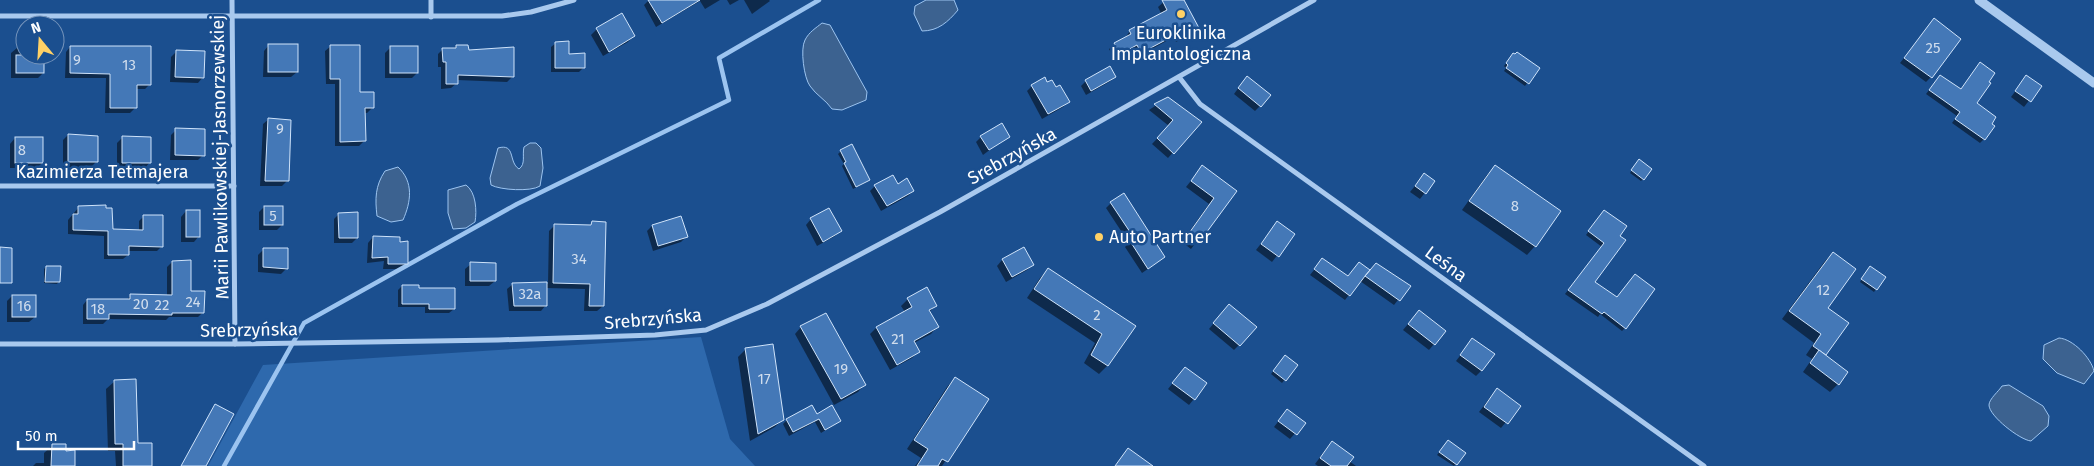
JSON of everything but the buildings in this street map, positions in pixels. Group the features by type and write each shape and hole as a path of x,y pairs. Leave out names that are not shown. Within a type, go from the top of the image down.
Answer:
{"street":[{"name":"Marii Pawlikowskiej-Jasnorzewskiej","path":"232,0 236,344"},
{"path":"431,0 431,17"},
{"path":"0,16 502,16 531,12 574,0"},
{"name":"Srebrzyńska","path":"0,344 236,344 603,337 706,330 767,304 940,212 1314,0"},
{"path":"1979,0 2094,83"},
{"name":"Leśna","path":"1179,77 1200,104 1704,466"},
{"name":"Kazimierza Tetmajera","path":"0,186 234,186"}],"shaded area":[{"path":"926,0 954,0 958,10 942,25 928,31 922,31 914,14 915,6"},
{"path":"822,23 830,25 867,92 866,100 842,110 832,109 815,92 808,82 804,70 803,50 805,40"},
{"path":"530,143 536,143 541,148 543,168 540,186 516,190 491,185 490,178 498,148 504,147 510,151 519,169 523,162 524,147"},
{"path":"398,167 407,179 410,192 403,220 391,222 377,216 376,193 385,171"},
{"path":"466,185 474,197 476,207 475,222 466,228 453,229 448,213 448,190"},
{"path":"701,337 730,439 755,466 208,466 263,365"},
{"path":"2059,338 2075,345 2089,360 2094,371 2084,384 2057,373 2043,359 2044,345"},
{"path":"2009,385 2043,406 2049,416 2048,426 2031,441 2026,440 2006,427 1990,410 1989,403 1992,398 2002,386"}],"waterway":[{"path":"224,466 304,323 517,204 729,100 719,58 819,0"}],"place":[{"name":"Euroklinika Implantologiczna","path":"1181,14"},
{"name":"Auto Partner","path":"1099,237"}]}
